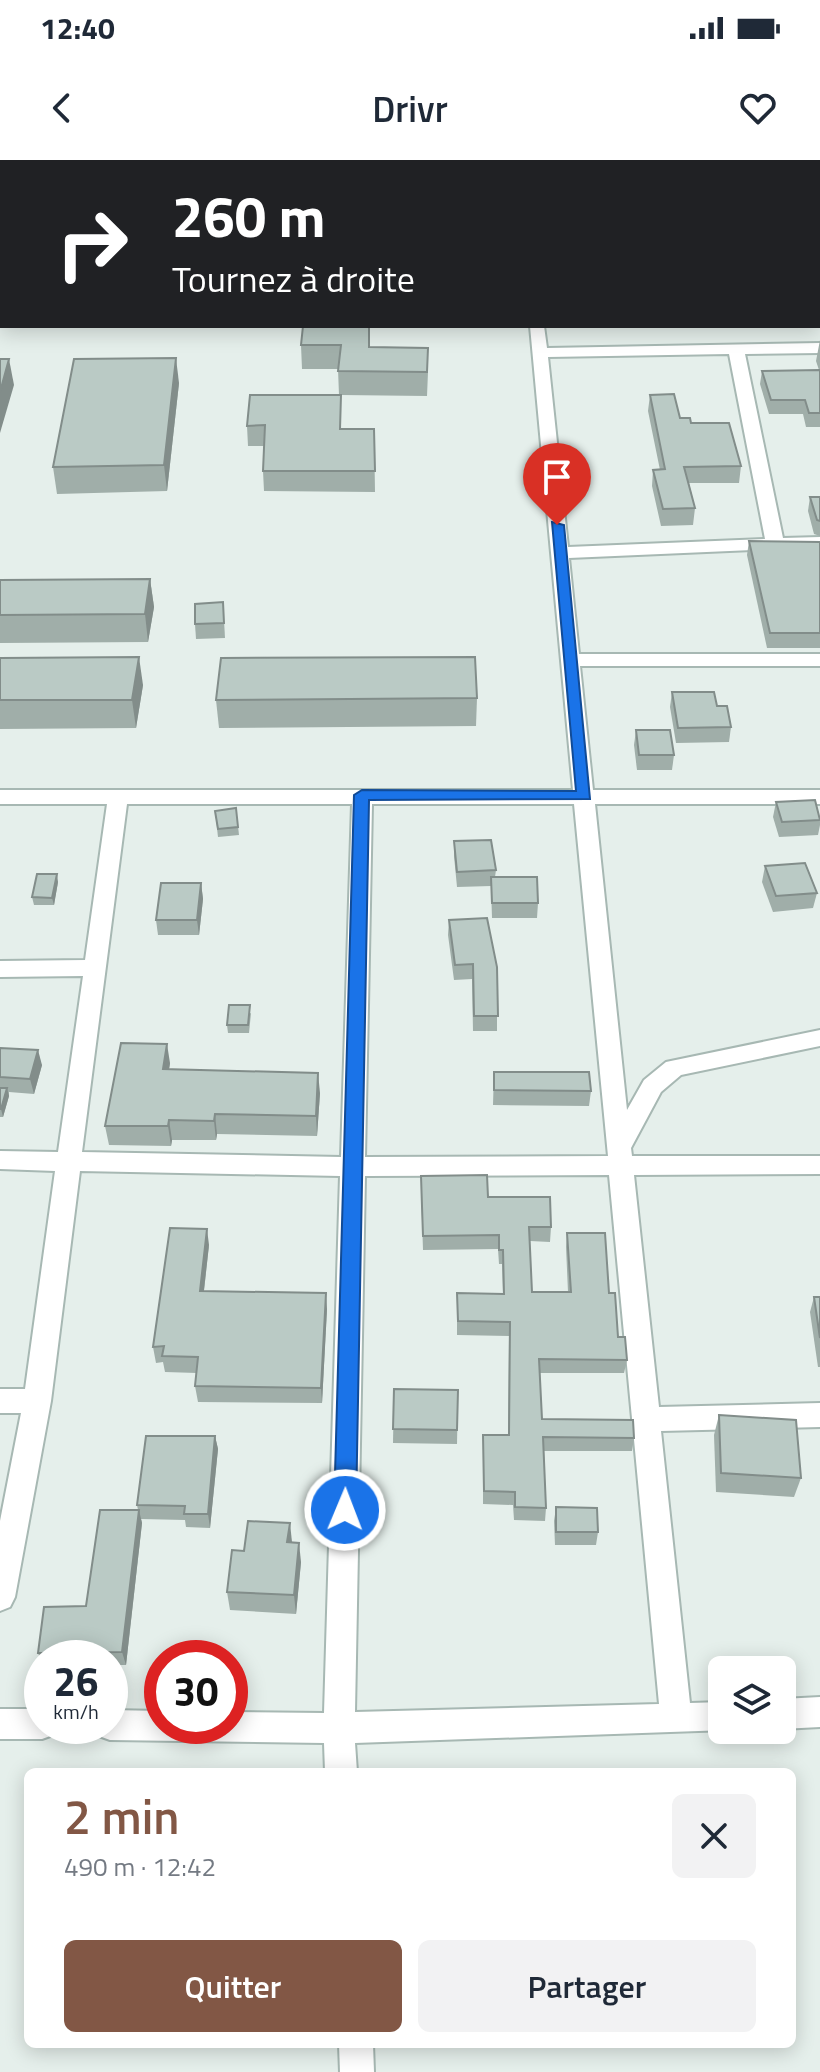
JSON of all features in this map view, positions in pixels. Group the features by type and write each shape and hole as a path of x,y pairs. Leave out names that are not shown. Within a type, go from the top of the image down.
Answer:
{"street":[{"path":"537,328 676,1719"},
{"path":"540,353 820,348"},
{"path":"736,349 775,544"},
{"path":"560,553 820,542"},
{"path":"571,660 820,660"},
{"path":"0,1597 37,1401 118,795"},
{"path":"341,1768 339,1728 362,795"},
{"path":"0,797 820,797"},
{"path":"0,969 94,968"},
{"path":"620,1157 652,1086 674,1068 820,1038"},
{"path":"0,1160 69,1158 354,1167 620,1157 820,1165"},
{"path":"0,1401 37,1401"},
{"path":"646,1419 820,1415"},
{"path":"796,1713 820,1712"},
{"path":"248,1727 339,1728 708,1718"},
{"path":"0,1724 24,1724"},
{"path":"356,2048 357,2072"}],"building":[{"path":"303,328 369,328 369,347 428,348 427,372 338,371 341,345 301,345"},
{"path":"176,358 164,465 53,467 74,359"},
{"path":"0,359 9,359 0,392"},
{"path":"820,370 820,413 809,413 805,400 771,400 762,371"},
{"path":"674,394 680,418 690,418 691,423 729,423 741,466 684,467 695,508 663,509 653,470 665,469 650,395"},
{"path":"250,395 341,395 340,429 374,429 375,471 263,471 265,425 247,426"},
{"path":"810,497 820,497 820,521 817,520"},
{"path":"749,541 820,542 820,633 770,633"},
{"path":"150,579 145,614 0,615 0,580"},
{"path":"223,602 224,623 195,624 195,604"},
{"path":"139,657 132,700 0,700 0,658"},
{"path":"475,657 477,698 216,700 221,658"},
{"path":"672,692 714,692 717,706 727,706 731,727 678,728"},
{"path":"636,730 670,730 674,755 639,755"},
{"path":"815,800 820,820 782,822 776,802"},
{"path":"236,808 238,827 218,829 215,811"},
{"path":"491,840 496,870 457,872 454,841"},
{"path":"805,863 817,893 776,896 765,866"},
{"path":"37,874 57,874 52,898 32,897"},
{"path":"491,877 537,877 538,903 492,903"},
{"path":"161,883 201,883 197,920 156,920"},
{"path":"487,918 497,967 498,1016 474,1016 473,964 455,965 449,920"},
{"path":"229,1005 250,1005 248,1025 227,1025"},
{"path":"121,1043 167,1044 163,1069 318,1073 316,1116 215,1114 214,1121 169,1120 168,1126 105,1126"},
{"path":"0,1048 38,1050 30,1079 0,1077"},
{"path":"494,1072 589,1072 591,1091 494,1090"},
{"path":"0,1088 7,1088 1,1109 0,1109"},
{"path":"487,1175 488,1197 550,1197 551,1227 529,1227 532,1292 571,1292 567,1233 605,1233 609,1293 615,1293 618,1337 625,1337 627,1360 539,1359 542,1419 633,1420 634,1438 543,1437 546,1508 515,1507 515,1492 484,1491 483,1435 509,1435 510,1322 458,1321 457,1293 504,1294 503,1250 499,1250 499,1235 423,1236 421,1176"},
{"path":"170,1228 207,1229 200,1291 326,1293 321,1388 195,1386 198,1357 162,1356 164,1346 153,1347"},
{"path":"814,1297 820,1297 820,1338"},
{"path":"394,1389 458,1390 457,1430 393,1429"},
{"path":"719,1415 796,1420 801,1478 721,1473"},
{"path":"146,1436 215,1436 208,1514 184,1514 185,1506 137,1505"},
{"path":"556,1507 597,1508 598,1532 556,1532"},
{"path":"100,1510 139,1510 123,1640 40,1640 44,1607 86,1606"},
{"path":"248,1521 290,1523 287,1542 299,1543 294,1595 227,1592 232,1550 244,1551"}],"route":[{"path":"345,1510 362,795 584,796 557,525"}]}
